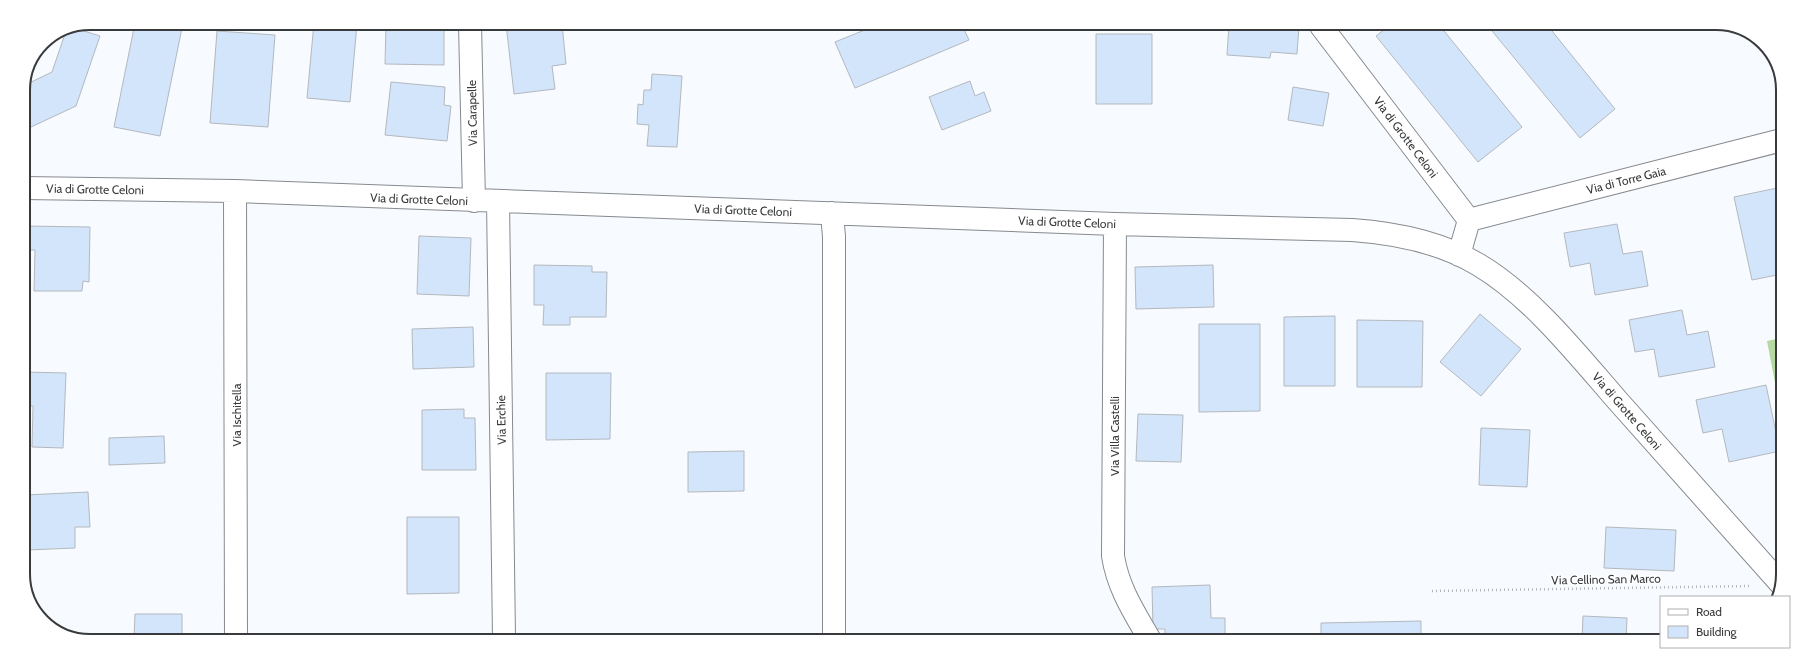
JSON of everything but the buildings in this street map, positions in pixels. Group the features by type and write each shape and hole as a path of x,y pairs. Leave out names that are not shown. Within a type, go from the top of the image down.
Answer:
{"street":[{"name":"Via Carapelle","path":"470,30 474,201"},
{"name":"Via di Grotte Celoni","path":"1324,30 1469,220"},
{"name":"Via di Torre Gaia","path":"1469,220 1776,142"},
{"name":"Via di Grotte Celoni","path":"30,188 235,191 832,214 1364,231 1389,234 1441,247 1479,265 1528,304 1575,352 1776,578"},
{"name":"Via Ischitella","path":"235,191 236,634"},
{"name":"Via Erchie","path":"498,201 504,634"},
{"path":"832,214 834,237 834,634"},
{"path":"1459,255 1469,220"},
{"name":"Via Villa Castelli","path":"1115,224 1113,556 1116,574 1123,593 1147,634"}],"path":[{"name":"Via Cellino San Marco","path":"1432,591 1756,586"}],"green space":[{"path":"1776,339 1776,388 1767,341"}]}
